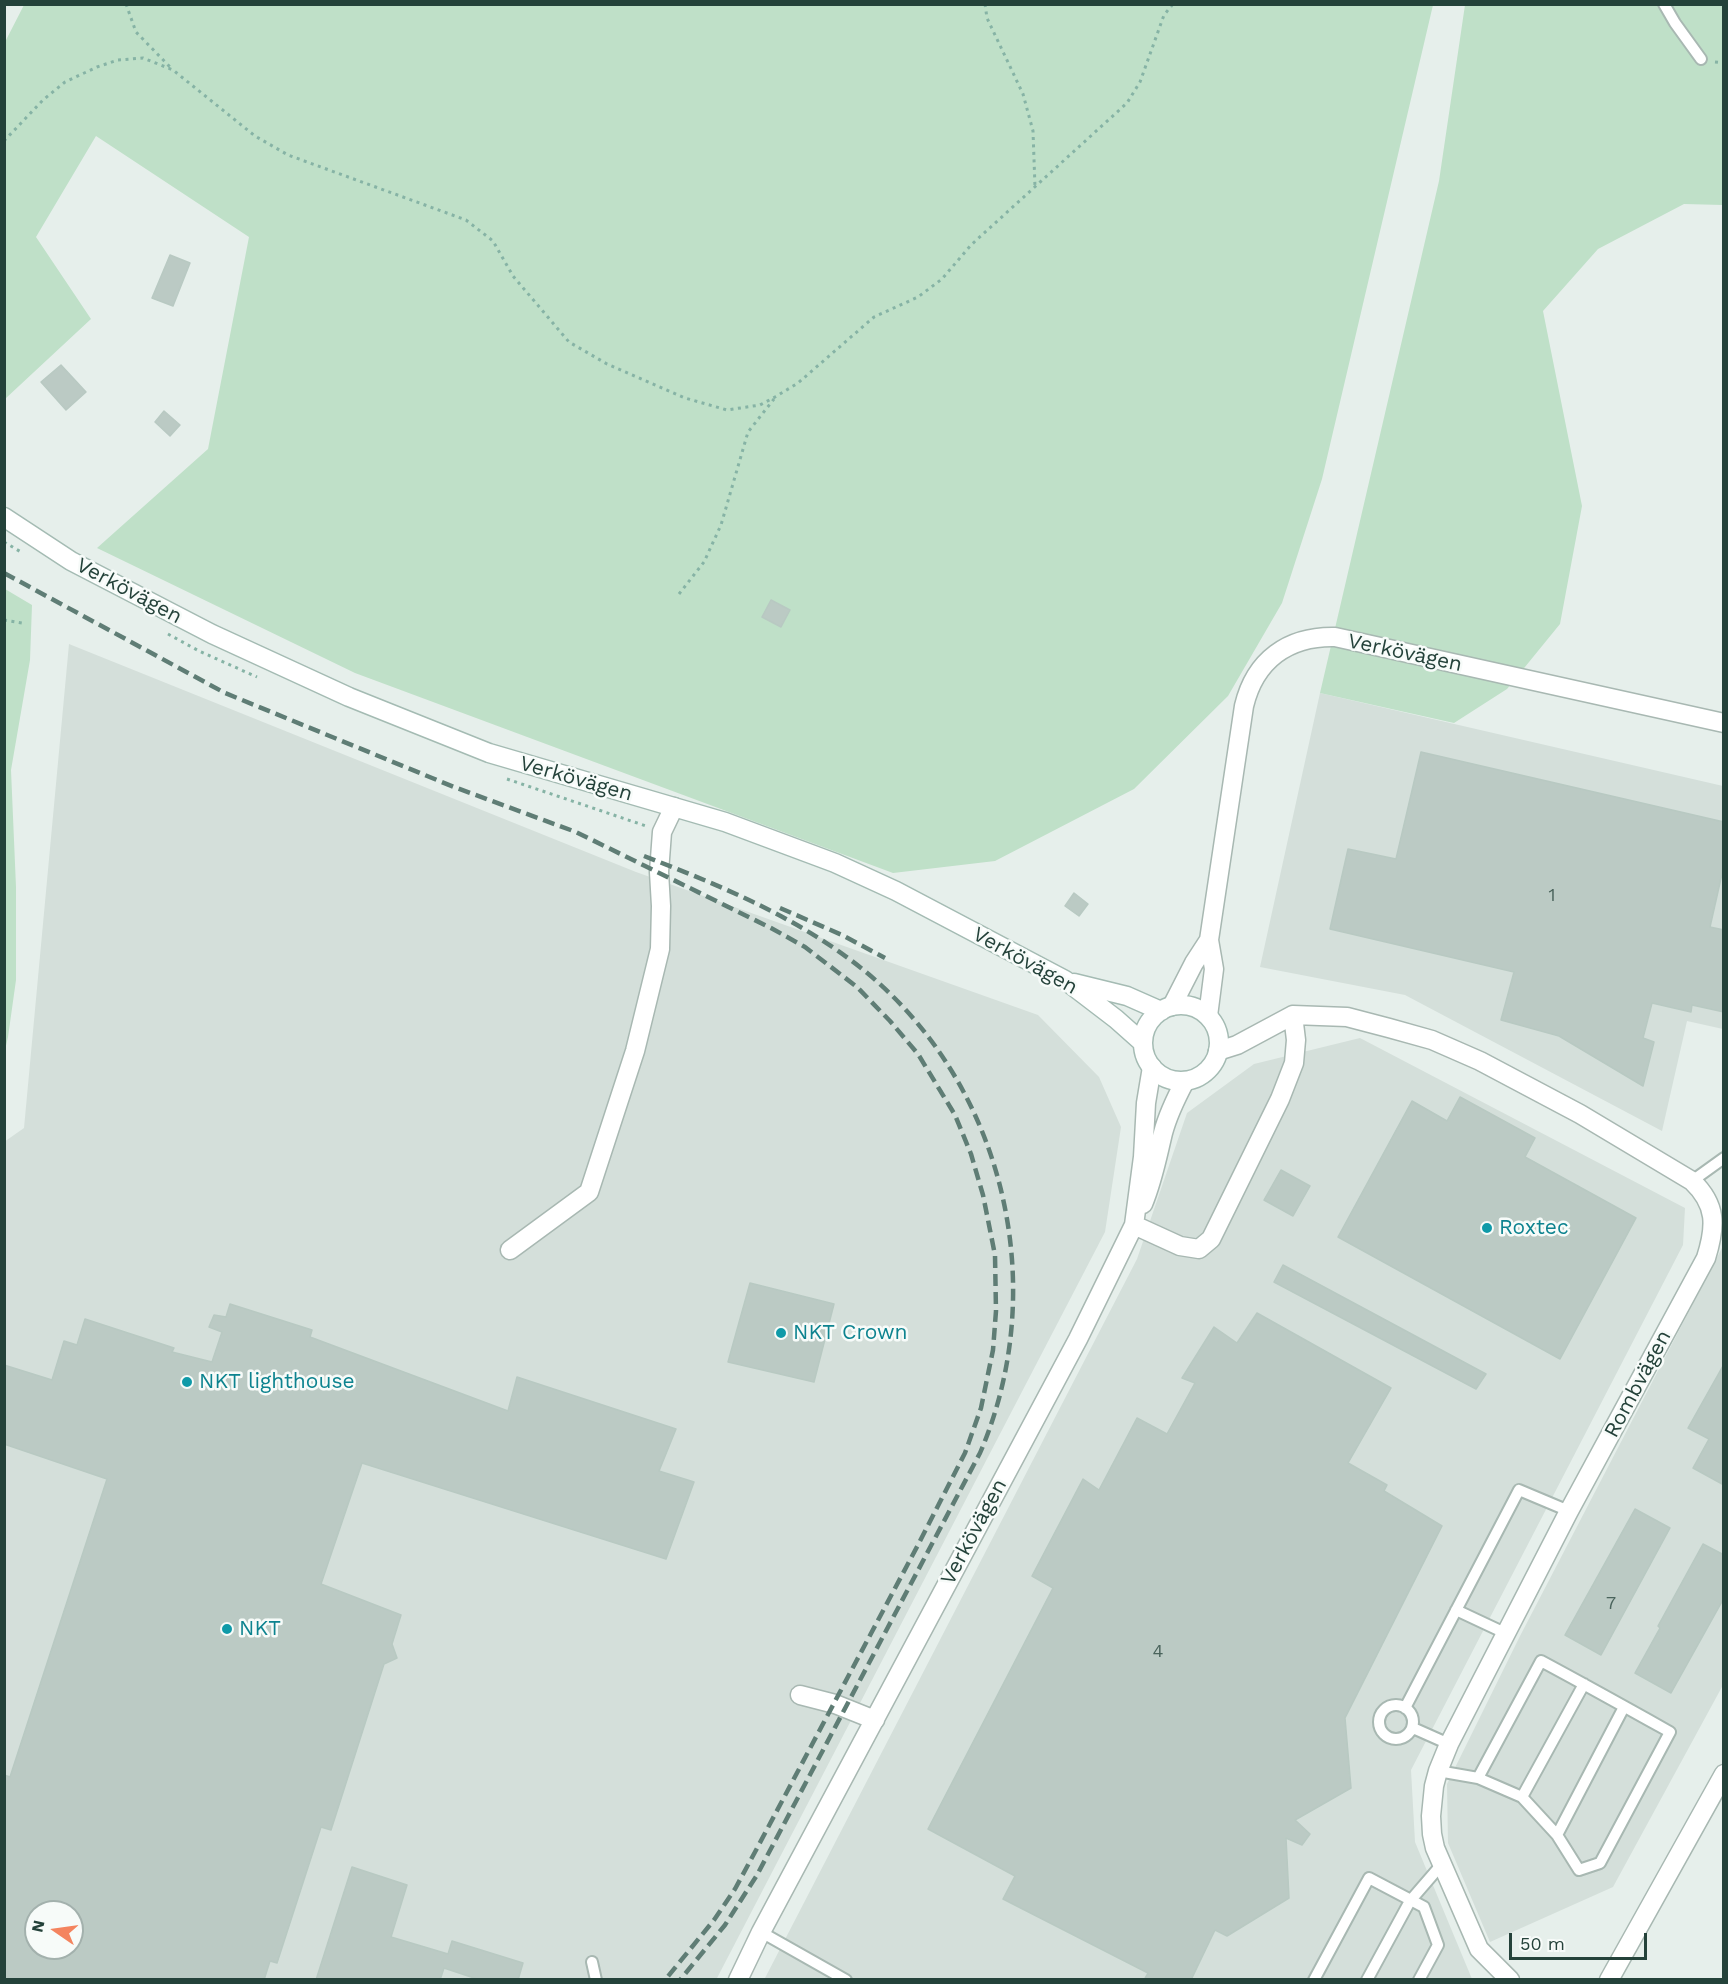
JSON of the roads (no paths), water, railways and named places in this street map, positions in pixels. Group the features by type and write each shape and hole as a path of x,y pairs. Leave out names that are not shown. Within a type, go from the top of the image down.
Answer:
{"street":[{"name":"Verkövägen","path":"4,518 91,572 212,634 349,697 489,753 725,822 835,863 896,891 1065,980 1143,1043"},
{"name":"Verkövägen","path":"1218,1051 1217,1032 1208,1016 1214,969 1209,940 1247,693 1260,670 1279,651 1313,638 1335,637 1724,723"},
{"path":"510,1250 589,1192 635,1051 660,949 659,872 662,832 674,807"},
{"name":"Verkövägen","path":"738,1980 761,1932 1078,1339 1134,1225 1143,1157 1146,1103 1152,1067 1143,1043 1148,1025 1166,1009 1209,940"},
{"path":"1065,980 1166,1009 1191,1007 1208,1016"},
{"path":"1152,1067 1166,1078 1185,1081 1196,1078 1214,1062 1218,1051 1237,1045 1293,1014 1296,1040 1294,1063 1280,1099 1211,1239 1199,1249 1180,1246 1134,1225 1153,1181 1164,1131 1173,1105 1185,1081"},
{"name":"Rombvägen","path":"1293,1014 1347,1017 1432,1040 1480,1061 1580,1114 1692,1181 1703,1191 1713,1217 1713,1231 1706,1258 1505,1633 1438,1770 1433,1802 1432,1834 1442,1864 1479,1949 1510,1980"},
{"path":"800,1695 835,1704 874,1720"},
{"path":"1609,1980 1724,1774"}],"lane":[{"path":"1664,4 1701,59"},
{"path":"1692,1181 1724,1158"},
{"path":"1405,1708 1519,1490 1569,1511"},
{"path":"1456,1610 1505,1633"},
{"path":"1438,1770 1478,1778 1522,1797 1557,1835 1579,1870 1600,1863 1670,1732 1541,1661 1478,1778"},
{"path":"1522,1797 1584,1684"},
{"path":"1400,1706 1413,1717 1413,1728 1405,1737 1393,1739 1387,1737 1380,1727 1380,1716 1388,1707 1400,1706"},
{"path":"1557,1835 1624,1707"},
{"path":"1413,1728 1449,1744"},
{"path":"1367,1980 1410,1901 1442,1864"},
{"path":"1314,1980 1369,1878 1424,1907 1438,1945 1419,1980"},
{"path":"761,1932 846,1980"},
{"path":"592,1962 596,1980"}],"railway":[{"path":"4,573 225,693 454,787 576,832 805,947 857,987 890,1021 918,1054 955,1115 971,1154 983,1195 995,1255 996,1311 993,1350 981,1408 965,1453 919,1543 735,1889 714,1920 665,1980"},
{"path":"644,856 729,891 811,933 861,968 910,1015 950,1068 980,1128 1001,1191 1012,1256 1012,1323 1001,1389 980,1453 757,1875 725,1925 680,1980"},
{"path":"780,908 842,935 885,958"}],"place":[{"name":"Roxtec","path":"1487,1228"},
{"name":"NKT Crown","path":"781,1333"},
{"name":"NKT lighthouse","path":"187,1382"},
{"name":"NKT","path":"227,1629"}]}
